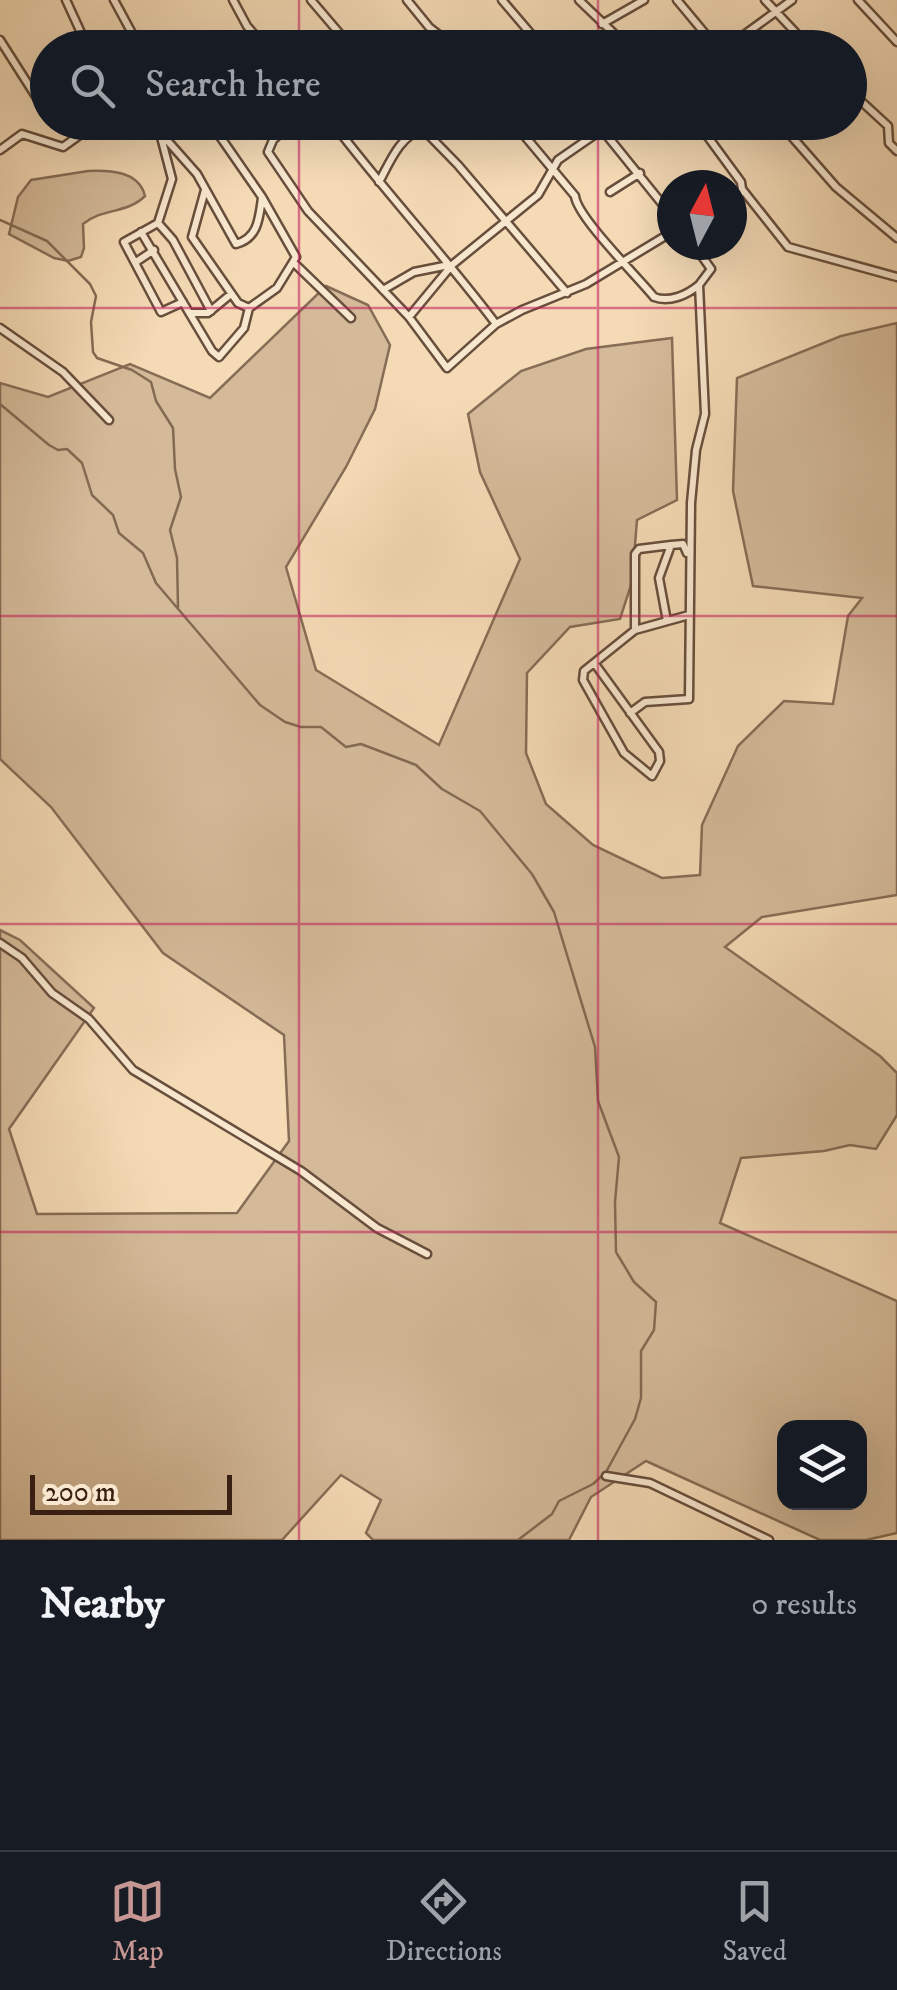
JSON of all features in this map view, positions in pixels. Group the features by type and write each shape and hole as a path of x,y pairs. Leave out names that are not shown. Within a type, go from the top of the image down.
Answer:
{"street":[{"path":"66,0 80,30"},
{"path":"114,0 130,30"},
{"path":"233,0 250,30"},
{"path":"407,0 433,30"},
{"path":"502,0 528,30"},
{"path":"579,0 608,30"},
{"path":"602,24 644,0"},
{"path":"678,0 702,30"},
{"path":"765,0 793,30"},
{"path":"752,30 792,0"},
{"path":"858,0 897,42"},
{"path":"313,1 337,30"},
{"path":"0,40 30,89"},
{"path":"867,107 888,126 890,144 897,151"},
{"path":"0,150 22,134 30,136"},
{"path":"41,140 64,147 74,140"},
{"path":"162,140 172,180 158,223 124,242 161,312 183,302"},
{"path":"166,140 197,174 238,245 256,231 262,197"},
{"path":"141,232 214,355 220,357 239,336 249,308 277,288 296,254 222,140"},
{"path":"273,140 268,152 308,211 409,317 446,368 496,324 568,293 657,241"},
{"path":"346,140 496,324"},
{"path":"379,182 405,140"},
{"path":"432,140 568,293"},
{"path":"529,140 601,237 659,299 682,296 699,286 711,268 705,260"},
{"path":"409,317 451,265 544,188 558,160 582,140"},
{"path":"611,140 657,195"},
{"path":"710,140 732,170"},
{"path":"795,140 850,201 897,238"},
{"path":"610,192 640,172"},
{"path":"204,190 192,237 238,303 249,308"},
{"path":"747,196 788,247 897,277"},
{"path":"158,223 173,240 211,311"},
{"path":"173,240 192,237"},
{"path":"136,262 154,250"},
{"path":"294,263 350,318"},
{"path":"383,290 414,272 451,265"},
{"path":"630,713 645,702 689,699 693,474 705,414 699,286"},
{"path":"191,314 211,311 231,294"},
{"path":"0,328 63,372 110,420"},
{"path":"635,630 635,554 639,549 683,544 689,559"},
{"path":"667,621 659,578 671,545"},
{"path":"595,664 659,752 660,761 652,776 624,753 584,680 584,671 635,630 689,615"},
{"path":"0,944 22,958 52,994 89,1019 133,1070 301,1170 377,1228 427,1254"},
{"path":"606,1476 650,1483 769,1540"}],"shaded area":[{"path":"88,171 130,177 137,181 145,196 83,224 81,257 68,261 54,258 9,234 18,197 31,180"},
{"path":"326,286 368,305 390,345 375,409 346,467 286,567 316,670 439,745 520,559 480,472 468,414 521,371 586,349 672,338 677,500 637,520 632,582 620,619 570,627 527,673 526,753 546,804 593,845 662,878 700,875 702,825 738,746 784,701 833,704 848,616 862,598 753,586 733,491 737,378 841,336 897,323 897,895 762,917 725,947 880,1056 897,1073 897,1115 876,1149 850,1145 741,1158 720,1223 897,1301 897,1533 866,1540 820,1540 646,1461 591,1497 569,1540 373,1540 366,1533 381,1500 341,1475 282,1540 0,1540 0,930 20,940 94,1008 9,1129 37,1214 237,1213 289,1141 284,1035 163,953 51,807 0,759 0,383 48,397 130,364 210,398"}],"waterway":[{"path":"0,220 47,241 90,284 96,296 91,322 93,352 97,358 132,370 151,382 156,401 173,428 181,497 170,530 177,558 178,607"},
{"path":"0,404 49,445 67,449 82,463 92,495 113,515 119,533 143,553 156,583 260,705 285,722 321,727 346,747 361,744 416,765 442,789 480,811 532,874 554,912 595,1047 598,1101 619,1157 616,1252 634,1282 656,1302 654,1330 641,1351 641,1398 635,1419 606,1472 593,1484 559,1501 552,1514 518,1540"}]}
